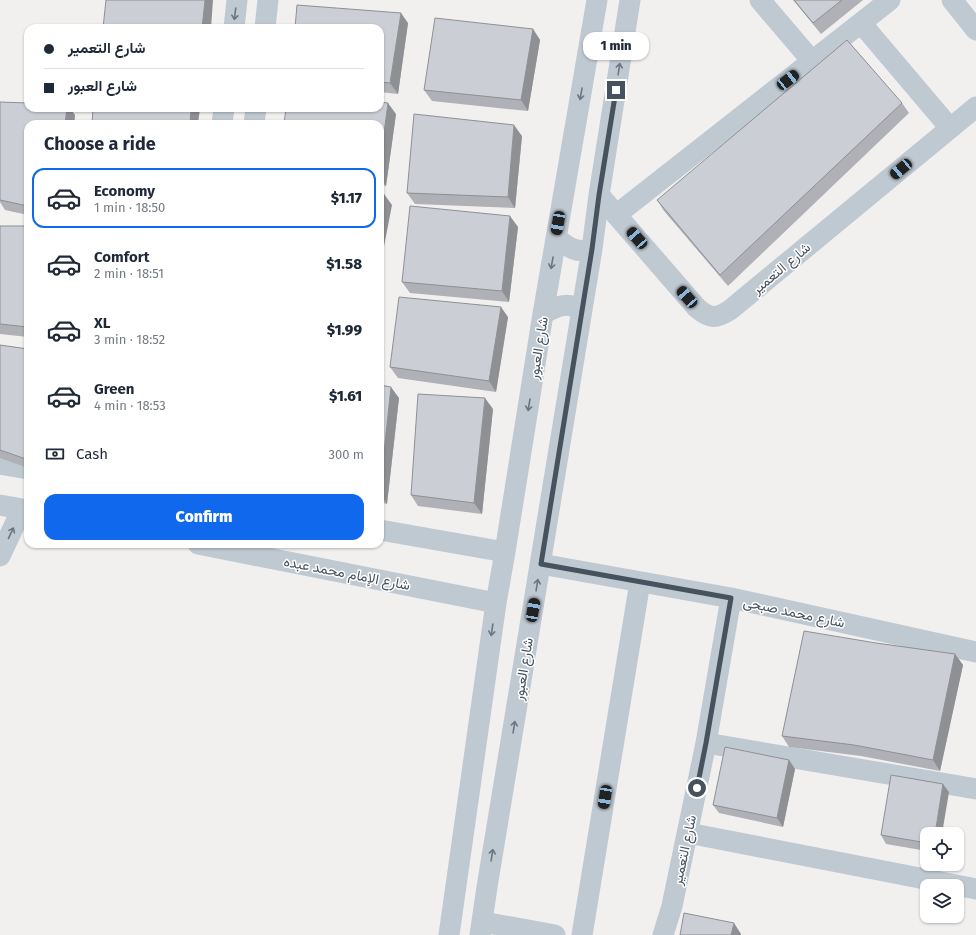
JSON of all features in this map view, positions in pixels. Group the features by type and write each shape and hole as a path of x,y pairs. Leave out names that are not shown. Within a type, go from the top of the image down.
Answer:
{"street":[{"path":"234,24 237,0"},
{"path":"265,24 268,0"},
{"name":"شارع العبور","path":"449,935 496,602 506,552 543,314 597,0"},
{"name":"شارع العبور","path":"482,928 487,887 592,249 599,195 630,0"},
{"path":"760,0 812,61"},
{"path":"616,215 890,0"},
{"path":"952,0 976,30"},
{"path":"861,23 950,128"},
{"name":"شارع التعمير","path":"599,195 697,308 705,315 714,317 723,315 976,107"},
{"path":"556,238 573,250 580,251 592,249"},
{"path":"543,314 558,306 566,305 573,307 581,313"},
{"path":"0,464 24,468"},
{"path":"0,505 24,510"},
{"path":"0,556 24,512"},
{"path":"384,531 506,552"},
{"name":"شارع الإمام محمد عبده","path":"219,548 496,602"},
{"name":"شارع محمد صبحى","path":"541,564 731,598 976,652"},
{"path":"582,935 640,582"},
{"name":"شارع التعمير","path":"663,935 672,906 688,833 706,743 731,598"},
{"path":"706,743 976,789"},
{"path":"688,833 976,889"},
{"path":"457,882 464,890 471,893 478,893 485,890 487,887"},
{"path":"482,928 555,935"}],"building":[{"path":"106,0 205,0 202,24 103,24"},
{"path":"794,0 842,0 813,23"},
{"path":"297,5 401,13 390,83 384,82 384,24 295,24"},
{"path":"435,18 533,29 521,100 424,90"},
{"path":"847,40 902,103 720,275 657,200"},
{"path":"0,102 24,103 24,112 66,112 66,120 24,120 24,205 0,200"},
{"path":"384,102 388,103 384,132 384,120 284,120 286,112 384,112"},
{"path":"93,112 191,112 190,120 92,120"},
{"path":"414,114 514,125 508,197 407,193"},
{"path":"410,206 510,216 502,291 402,282"},
{"path":"0,226 24,226 24,327 0,324"},
{"path":"399,297 501,307 489,381 390,367"},
{"path":"0,345 24,348 24,458 0,450"},
{"path":"384,386 391,387 384,453"},
{"path":"418,394 485,398 474,503 411,495"},
{"path":"804,631 955,654 933,760 854,745 782,736"},
{"path":"725,747 789,760 777,818 713,805"},
{"path":"891,775 943,784 936,827 920,827 920,842 881,835"},
{"path":"684,913 734,923 731,935 680,935"}],"route":[{"path":"616,90 541,564 731,598 697,788"}]}
